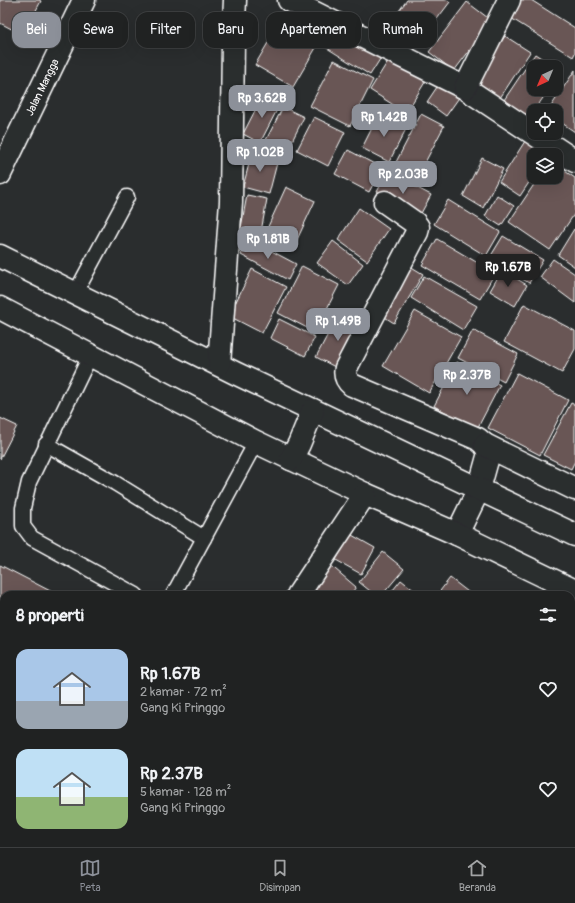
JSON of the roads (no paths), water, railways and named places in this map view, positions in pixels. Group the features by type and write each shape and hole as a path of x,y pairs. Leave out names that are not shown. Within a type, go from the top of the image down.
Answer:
{"street":[{"name":"Jalan Mangga","path":"0,174 84,0"},
{"path":"219,364 231,202 235,0"},
{"path":"288,0 465,88 575,161"},
{"path":"465,88 509,0"},
{"path":"385,202 415,223 418,227 417,232 346,368 346,380 352,385 478,439 485,445 575,489"},
{"path":"0,256 76,292 313,410 575,535"},
{"path":"0,308 256,442 365,494 457,534 575,591"},
{"path":"291,459 313,410"},
{"path":"457,534 479,489 489,453 485,445"},
{"path":"301,591 365,494"}],"lane":[{"path":"76,292 127,197"},
{"path":"90,356 46,444 29,482 23,508 23,526 32,538 129,591"},
{"path":"175,591 256,442"},
{"path":"46,444 115,483 204,538"}]}
